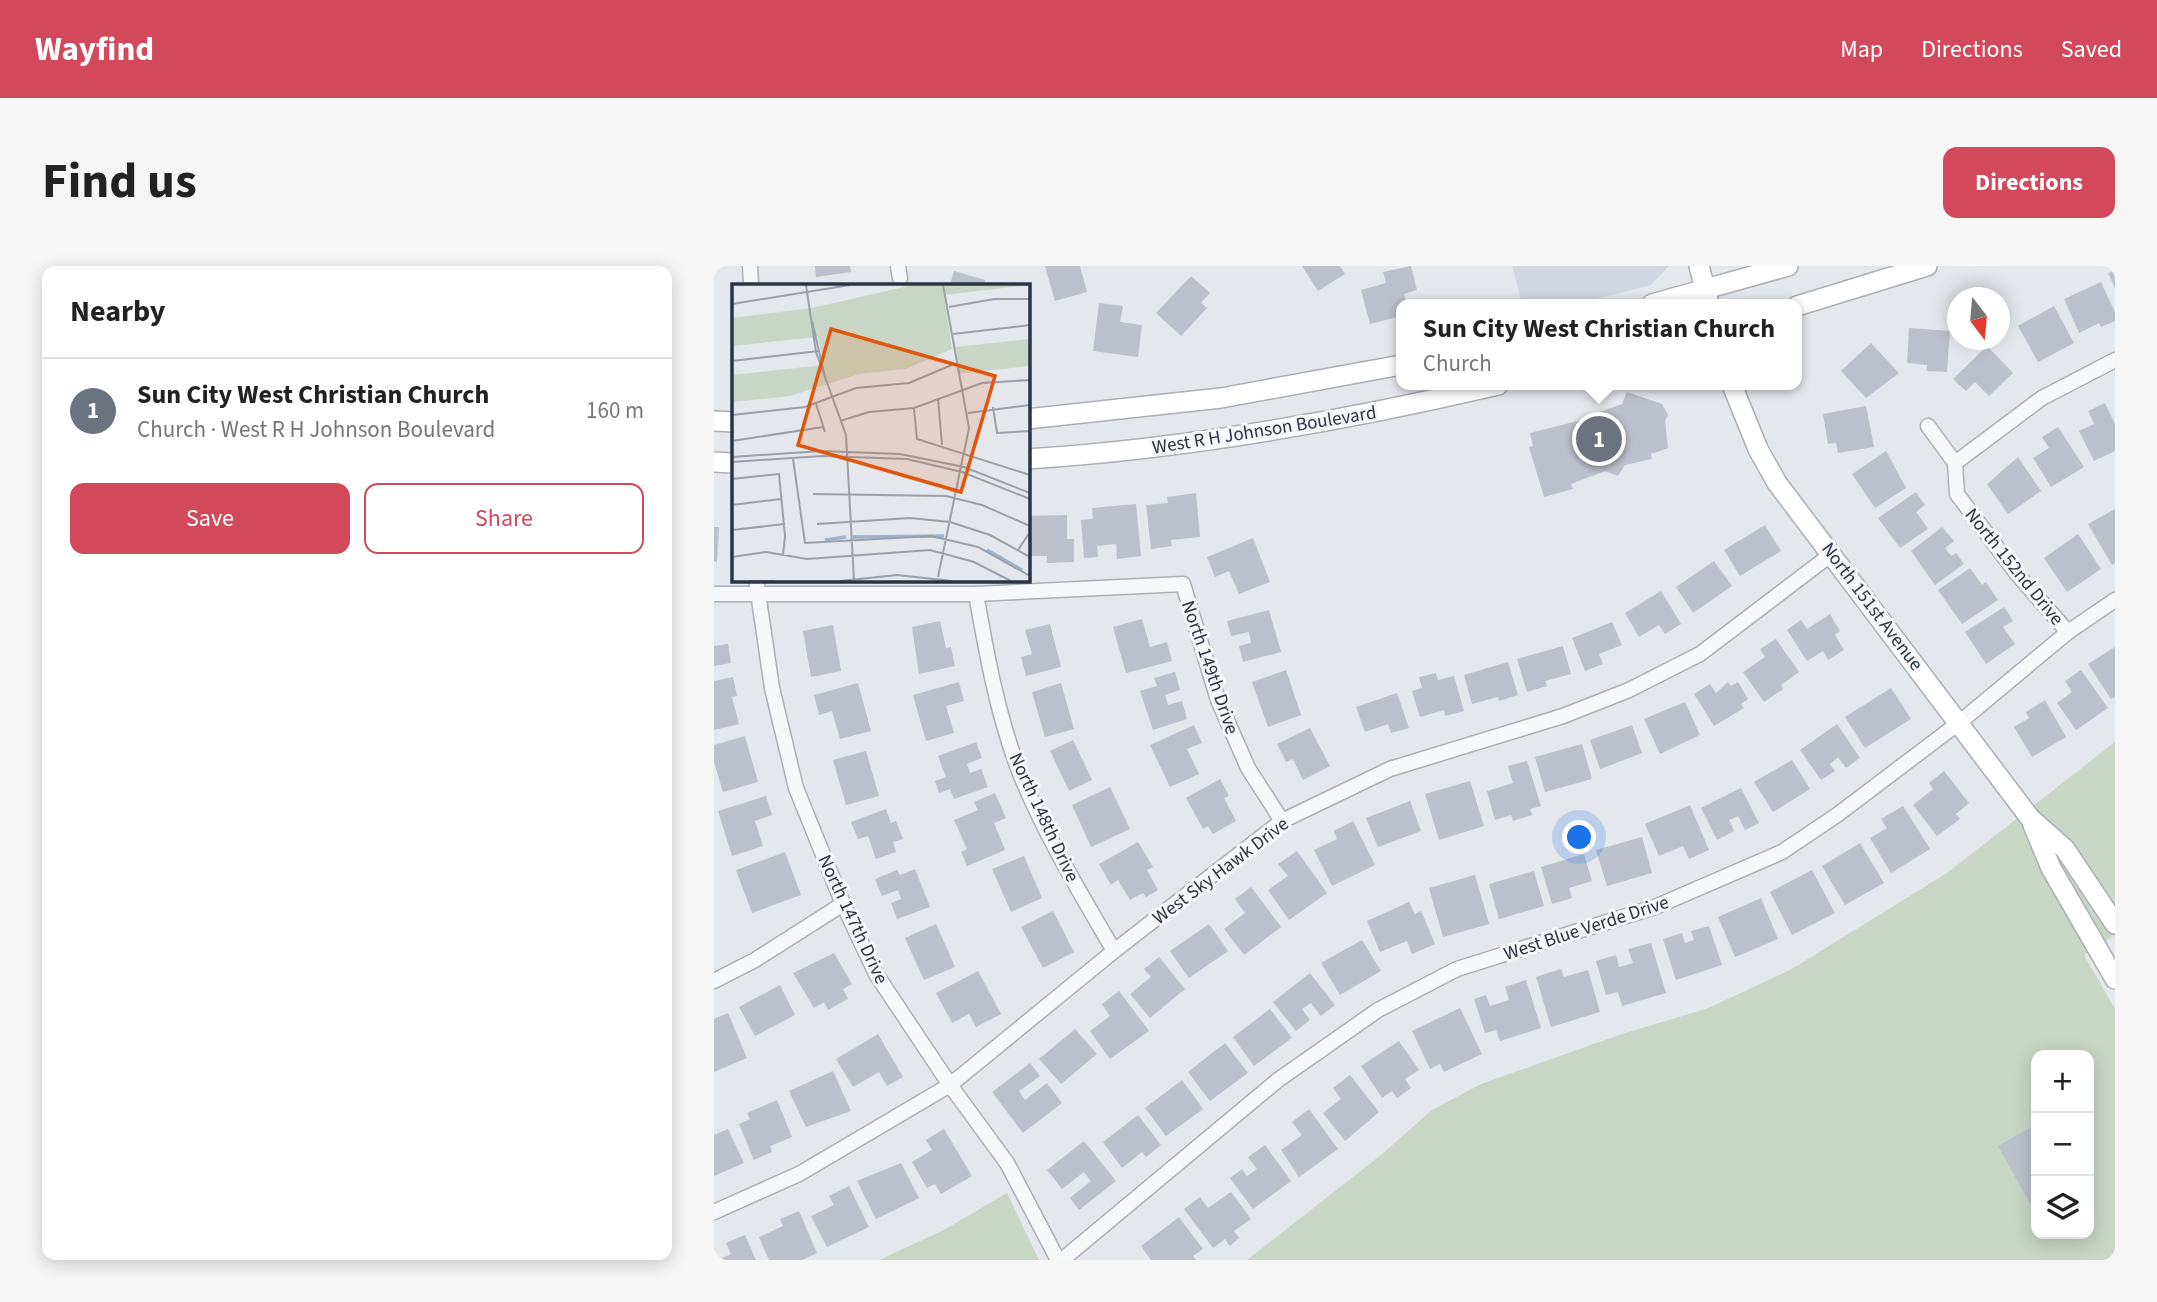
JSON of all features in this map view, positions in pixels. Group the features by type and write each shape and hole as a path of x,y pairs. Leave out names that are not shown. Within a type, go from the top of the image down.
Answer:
{"main road":[{"path":"1699,266 1707,297 1788,266"},
{"path":"1802,304 1927,266"},
{"name":"West R H Johnson Boulevard","path":"1029,419 1221,398 1396,366"},
{"name":"West R H Johnson Boulevard","path":"1029,459 1134,450 1283,429 1474,390"},
{"name":"North 151st Avenue","path":"1734,390 1758,449 1777,483 1833,553 2030,818 2065,849 2115,924"},
{"path":"714,421 732,422"},
{"path":"714,462 732,463"},
{"name":"North 151st Avenue","path":"2030,818 2051,868 2115,979"}],"street":[{"path":"750,266 751,284"},
{"path":"1955,463 2042,398 2115,360"},
{"name":"North 152nd Drive","path":"1928,426 1955,463 1958,494 2017,574 2068,632"},
{"name":"West Sky Hawk Drive","path":"714,1212 799,1174 950,1085 1114,951 1282,821 1390,769 1563,716 1629,690 1700,654 1833,553"},
{"name":"North 147th Drive","path":"755,581 772,688 796,788 844,904 876,974 950,1085 1007,1163 1060,1260"},
{"name":"North 149th Drive","path":"976,594 1183,584 1218,700 1248,768 1282,821"},
{"path":"714,594 976,594"},
{"name":"North 148th Drive","path":"976,594 991,677 1021,776 1069,874 1114,951"},
{"name":"West Blue Verde Drive","path":"1060,1260 1278,1080 1378,1010 1457,969 1655,907 1782,852 1837,815 1960,722 2068,632 2115,600"},
{"path":"714,981 755,960 844,904"}],"shaded area":[{"path":"1512,266 1669,266 1651,285 1596,299 1521,299"}],"green space":[{"path":"2115,742 2115,935 2084,955 2115,1009 2115,1260 1247,1260 1381,1155 1432,1110 1481,1084 1622,1034 1706,1009 1790,970 1947,873"},
{"path":"1007,1193 1039,1260 879,1260 944,1230"}],"building":[{"path":"815,266 850,266 851,272 816,277"},
{"path":"1045,266 1080,266 1087,292 1055,301"},
{"path":"1302,266 1340,266 1345,274 1318,291"},
{"path":"1411,266 1417,290 1404,294 1406,299 1396,299 1396,317 1370,324 1361,290 1386,283 1383,272"},
{"path":"2115,270 2115,288 2108,273"},
{"path":"954,271 985,280 984,284 950,284"},
{"path":"1191,276 1210,293 1201,303 1207,308 1181,336 1156,313"},
{"path":"2101,282 2115,312 2115,321 2101,327 2099,323 2079,333 2064,299"},
{"path":"1099,303 1123,306 1120,322 1142,325 1138,357 1093,351"},
{"path":"2054,306 2074,343 2038,362 2018,326"},
{"path":"1909,328 1947,331 1947,372 1927,371 1927,365 1907,363"},
{"path":"1871,343 1899,373 1866,398 1841,371"},
{"path":"1983,350 1991,350 2013,373 1989,396 1975,382 1966,391 1953,379"},
{"path":"1627,392 1662,404 1668,415 1665,421 1668,448 1651,454 1652,459 1625,465 1618,476 1605,471 1571,484 1573,489 1544,497 1529,447 1533,446 1530,433 1601,415 1600,412 1622,404"},
{"path":"2105,403 2115,424 2115,451 2094,461 2079,431 2094,424 2088,411"},
{"path":"1866,406 1874,447 1838,453 1836,443 1828,444 1823,414"},
{"path":"2058,427 2084,467 2051,487 2033,458 2049,448 2042,437"},
{"path":"1886,451 1906,488 1875,508 1852,474"},
{"path":"2018,457 2041,491 2008,514 1987,484"},
{"path":"1916,492 1925,505 1916,512 1928,529 1900,548 1878,518"},
{"path":"1196,493 1200,537 1171,540 1172,546 1151,549 1146,505 1168,503 1167,497"},
{"path":"1136,504 1141,556 1117,559 1116,544 1097,546 1098,557 1084,558 1081,520 1093,519 1092,508"},
{"path":"2115,509 2115,563 2112,565 2088,524"},
{"path":"1067,515 1067,539 1074,539 1074,562 1047,563 1047,556 1029,556 1029,516"},
{"path":"1765,525 1781,551 1740,576 1724,550"},
{"path":"714,527 719,527 717,562 714,561"},
{"path":"1942,527 1954,541 1945,548 1951,556 1956,553 1964,564 1935,585 1911,551"},
{"path":"2078,534 2101,569 2067,592 2044,558"},
{"path":"1253,538 1270,582 1239,594 1229,571 1215,577 1207,557"},
{"path":"1714,561 1732,586 1693,613 1676,587"},
{"path":"1970,568 1982,585 1986,582 1998,600 1962,624 1938,590"},
{"path":"1661,591 1681,624 1665,634 1659,625 1639,637 1625,613"},
{"path":"2004,607 2013,621 2003,627 2015,644 1986,664 1965,632"},
{"path":"1269,610 1281,652 1243,662 1239,646 1251,643 1249,632 1231,636 1227,621"},
{"path":"1830,614 1840,631 1835,635 1844,650 1828,660 1823,651 1807,661 1787,630 1801,620 1807,629"},
{"path":"1142,619 1150,647 1167,642 1172,661 1126,673 1113,627"},
{"path":"940,621 946,648 951,647 955,666 919,674 912,627"},
{"path":"1612,622 1622,645 1599,654 1603,664 1585,671 1572,638"},
{"path":"1050,624 1061,667 1026,676 1021,657 1032,654 1025,630"},
{"path":"833,625 841,671 811,677 803,631"},
{"path":"1776,639 1799,672 1781,685 1783,689 1764,702 1743,672 1765,657 1760,649"},
{"path":"728,644 731,663 714,666 714,646"},
{"path":"1563,646 1571,674 1545,681 1547,686 1527,692 1517,659"},
{"path":"2115,647 2115,697 2111,699 2088,664"},
{"path":"1508,662 1518,695 1499,701 1498,697 1472,704 1464,675"},
{"path":"1286,670 1301,715 1268,727 1252,682"},
{"path":"2081,670 2108,708 2076,730 2057,703 2072,692 2065,681"},
{"path":"1175,672 1180,690 1165,695 1168,705 1182,701 1187,719 1153,730 1140,691 1157,686 1154,678"},
{"path":"1436,673 1438,680 1454,676 1464,711 1445,716 1444,710 1420,717 1412,691 1422,688 1419,677"},
{"path":"733,677 737,696 732,697 739,724 714,730 714,681"},
{"path":"959,682 964,701 946,706 954,733 926,741 913,695"},
{"path":"1728,682 1731,686 1738,682 1748,699 1741,704 1744,708 1714,726 1694,694 1710,684 1716,693"},
{"path":"858,683 871,731 840,739 832,711 819,715 814,695"},
{"path":"1061,683 1074,729 1045,737 1032,692"},
{"path":"1891,688 1911,719 1865,748 1845,717"},
{"path":"1397,693 1409,728 1391,733 1388,724 1365,732 1356,707"},
{"path":"2045,700 2066,737 2032,757 2014,727 2029,718 2026,712"},
{"path":"1685,702 1700,735 1660,754 1644,719"},
{"path":"1837,724 1860,758 1846,768 1838,757 1830,764 1835,771 1821,780 1800,750"},
{"path":"1194,725 1202,743 1187,749 1199,774 1170,787 1150,745"},
{"path":"1632,725 1642,753 1600,769 1590,740"},
{"path":"1310,728 1330,766 1303,780 1293,759 1286,762 1277,744"},
{"path":"745,736 758,782 723,792 714,762 714,745"},
{"path":"1073,740 1092,780 1069,791 1050,751"},
{"path":"976,742 982,758 967,764 970,773 981,769 988,787 954,799 950,789 939,793 935,781 946,777 938,756"},
{"path":"1582,744 1592,779 1545,792 1535,757"},
{"path":"866,751 879,796 846,805 833,760"},
{"path":"1792,760 1810,789 1773,812 1754,782"},
{"path":"1527,761 1541,806 1530,809 1532,815 1513,821 1511,815 1495,820 1487,791 1513,783 1508,766"},
{"path":"1944,771 1969,803 1956,814 1960,819 1937,836 1913,805 1933,789 1929,783"},
{"path":"1220,779 1229,796 1224,798 1236,821 1213,834 1208,826 1203,829 1186,798"},
{"path":"1470,781 1484,826 1439,840 1425,794"},
{"path":"1110,787 1130,829 1091,847 1072,805"},
{"path":"1741,788 1759,823 1745,830 1738,816 1729,820 1734,831 1717,840 1701,808"},
{"path":"995,793 1006,818 994,823 1005,850 967,866 961,852 967,849 954,820 978,810 974,802"},
{"path":"766,796 772,815 755,821 763,846 732,856 718,811"},
{"path":"1410,801 1421,831 1378,847 1366,818"},
{"path":"1690,805 1709,850 1689,859 1683,846 1659,856 1645,824"},
{"path":"1903,806 1930,849 1891,873 1870,838 1887,828 1881,819"},
{"path":"886,809 891,823 896,821 903,839 893,842 896,852 876,859 868,836 858,839 851,822"},
{"path":"1353,821 1375,865 1332,886 1314,850 1337,839 1334,831"},
{"path":"1642,837 1652,873 1607,886 1596,850"},
{"path":"1138,842 1153,867 1147,870 1158,890 1146,897 1143,893 1130,900 1118,880 1111,885 1099,864"},
{"path":"1860,843 1884,883 1845,905 1822,866"},
{"path":"1297,851 1327,893 1289,920 1268,890 1288,876 1278,864"},
{"path":"785,852 801,895 752,913 736,870"},
{"path":"1584,854 1592,881 1569,888 1572,898 1552,904 1541,867"},
{"path":"1024,856 1042,898 1011,912 992,869"},
{"path":"915,869 930,907 897,919 891,903 901,899 898,890 882,896 875,879 897,870 900,875"},
{"path":"1812,870 1835,913 1792,935 1770,892"},
{"path":"1534,871 1544,906 1499,919 1489,884"},
{"path":"1475,875 1489,924 1443,937 1429,888"},
{"path":"1251,887 1281,927 1244,955 1224,929 1245,913 1235,899"},
{"path":"1761,898 1778,939 1735,957 1718,917"},
{"path":"1409,902 1415,914 1421,911 1435,944 1412,954 1407,941 1380,952 1367,921"},
{"path":"1053,911 1074,952 1043,968 1021,927"},
{"path":"936,924 955,967 924,980 905,938"},
{"path":"1209,924 1228,951 1189,978 1170,951"},
{"path":"1709,926 1722,965 1676,980 1663,939 1682,933 1685,943 1694,940 1691,931"},
{"path":"1362,940 1381,971 1340,995 1321,963"},
{"path":"1651,943 1666,993 1622,1006 1618,992 1606,995 1596,961 1616,955 1619,967 1633,963 1628,949"},
{"path":"834,953 852,984 843,989 848,999 828,1010 824,1002 814,1008 793,973"},
{"path":"1159,957 1185,989 1150,1018 1130,994 1151,977 1144,969"},
{"path":"1561,969 1564,977 1588,970 1600,1012 1551,1027 1536,977"},
{"path":"978,971 1001,1014 976,1027 969,1014 952,1023 936,993"},
{"path":"1310,973 1335,1005 1321,1016 1311,1003 1302,1009 1310,1020 1296,1031 1273,1002"},
{"path":"1526,980 1541,1028 1500,1041 1496,1030 1485,1033 1474,999 1486,995 1490,1006 1509,1000 1505,987"},
{"path":"780,985 795,1015 755,1036 739,1007"},
{"path":"1119,991 1149,1031 1110,1059 1090,1031 1110,1016 1102,1004"},
{"path":"1460,1008 1482,1054 1444,1072 1440,1064 1430,1069 1412,1031"},
{"path":"1270,1009 1292,1038 1254,1066 1233,1037"},
{"path":"728,1013 747,1058 714,1072 714,1019"},
{"path":"1075,1029 1097,1054 1061,1084 1039,1059"},
{"path":"878,1034 903,1077 887,1086 879,1072 853,1087 836,1059"},
{"path":"1399,1041 1419,1070 1405,1079 1411,1088 1397,1098 1392,1091 1382,1098 1361,1066"},
{"path":"1225,1043 1248,1073 1210,1101 1188,1072"},
{"path":"1030,1063 1040,1076 1019,1091 1025,1100 1047,1083 1062,1103 1023,1133 992,1092"},
{"path":"833,1071 851,1111 806,1127 789,1091"},
{"path":"1350,1075 1379,1112 1345,1141 1323,1113 1341,1099 1333,1088"},
{"path":"1182,1080 1203,1109 1166,1136 1145,1108"},
{"path":"777,1100 792,1137 770,1146 772,1152 754,1160 739,1124 750,1119 747,1113"},
{"path":"1309,1109 1338,1149 1299,1177 1281,1150 1302,1135 1292,1122"},
{"path":"1138,1115 1161,1145 1146,1157 1142,1152 1122,1168 1103,1142"},
{"path":"2031,1127 2031,1205 1998,1146"},
{"path":"728,1129 744,1163 714,1176 714,1135"},
{"path":"944,1129 972,1176 941,1194 935,1184 927,1188 912,1162 932,1150 926,1140"},
{"path":"1084,1141 1116,1181 1079,1210 1070,1198 1091,1181 1084,1172 1062,1189 1047,1170"},
{"path":"1265,1145 1291,1181 1253,1209 1230,1178 1242,1169 1247,1176 1257,1169 1248,1157"},
{"path":"901,1163 919,1198 876,1219 857,1181"},
{"path":"849,1186 869,1227 827,1247 811,1216 834,1205 829,1196"},
{"path":"1231,1192 1251,1219 1234,1231 1239,1238 1230,1246 1225,1239 1213,1248 1184,1209 1200,1197 1208,1208"},
{"path":"799,1211 817,1253 802,1260 769,1260 759,1237 783,1226 780,1219"},
{"path":"1179,1217 1203,1249 1193,1256 1196,1260 1151,1260 1141,1246"},
{"path":"745,1235 756,1260 718,1260 731,1254 726,1243"}],"place":[{"name":"Sun City West Christian Church","path":"1599,439"}]}
